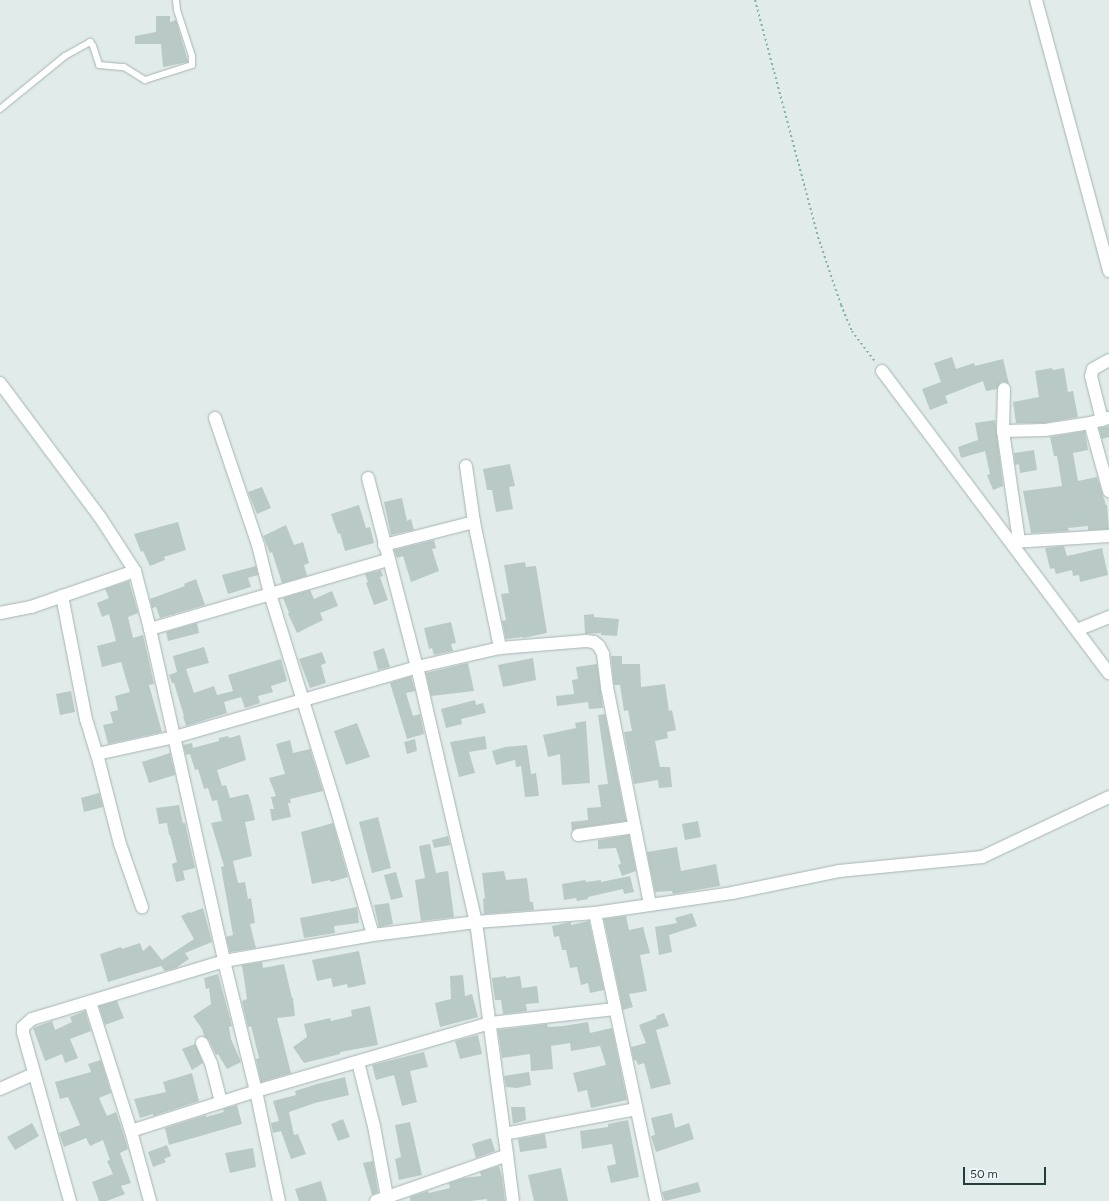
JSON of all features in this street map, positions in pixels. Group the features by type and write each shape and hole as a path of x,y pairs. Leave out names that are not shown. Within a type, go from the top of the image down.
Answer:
{"street":[{"path":"1036,0 1109,271"},
{"path":"1003,431 1045,430 1106,419 1091,376 1093,369 1109,360"},
{"path":"882,371 1015,542 1109,673"},
{"path":"0,383 100,516 135,571 175,737 224,961 256,1091 279,1201"},
{"path":"1004,389 1003,431 1015,542"},
{"path":"214,418 246,506 258,545 270,594 373,935"},
{"path":"1090,423 1109,491"},
{"path":"466,466 474,522 500,648"},
{"path":"368,478 384,545 417,667 476,922 513,1201"},
{"path":"384,545 474,522"},
{"path":"1015,542 1109,536"},
{"path":"150,629 388,560"},
{"path":"0,613 31,607 135,571"},
{"path":"62,596 86,719 97,754 120,844 142,907"},
{"path":"1077,630 1109,617"},
{"path":"97,754 175,737 417,667 500,648 586,641 599,646 603,654 607,687 650,904"},
{"path":"70,1201 23,1032 26,1024 32,1019 224,961 373,935 476,922 595,913 650,904 732,894 838,871 982,857 1109,797"},
{"path":"578,835 634,827"},
{"path":"595,913 656,1201"},
{"path":"90,1002 131,1131 150,1201"},
{"path":"131,1131 256,1091 490,1023 615,1009"},
{"path":"202,1043 211,1062 221,1102"},
{"path":"358,1062 374,1126 382,1199 506,1155"},
{"path":"0,1089 34,1074"},
{"path":"504,1134 636,1109"}],"lane":[{"path":"0,109 65,56 90,42 93,46 99,65 124,67 145,80 192,65 192,56 177,10 176,0"}],"path":[{"path":"755,0 818,236 830,274 852,331 882,371"}],"building":[{"path":"156,16 170,16 170,22 176,20 188,62 163,67 161,44 135,44 135,36 156,32"},
{"path":"952,357 956,369 974,363 975,366 1003,359 1009,384 1001,382 997,389 986,391 983,381 945,396 948,403 930,410 922,389 941,382 934,363"},
{"path":"1052,368 1053,370 1064,368 1068,392 1073,391 1078,417 1044,423 1016,423 1013,402 1039,397 1035,371"},
{"path":"995,420 1003,486 993,490 987,475 990,474 985,451 961,458 958,447 978,440 975,423"},
{"path":"1109,426 1109,437 1102,439 1099,428"},
{"path":"1085,431 1088,450 1073,453 1078,481 1097,477 1107,505 1109,529 1088,530 1088,526 1068,528 1069,531 1031,533 1023,491 1062,486 1057,456 1054,456 1050,437"},
{"path":"1034,450 1037,470 1020,473 1019,464 1015,465 1014,453"},
{"path":"510,464 515,486 509,487 513,509 496,512 492,490 487,490 483,469"},
{"path":"262,487 271,508 257,514 248,492"},
{"path":"402,498 407,521 411,519 414,530 391,535 384,502"},
{"path":"359,505 366,528 370,527 374,543 345,551 340,533 338,534 331,514"},
{"path":"178,522 186,550 164,557 165,560 150,566 143,551 141,552 134,534"},
{"path":"286,525 294,545 303,542 309,563 304,565 307,576 282,583 272,552 270,553 263,536"},
{"path":"434,540 436,548 432,549 439,571 411,582 403,556 397,558 394,550"},
{"path":"1064,546 1067,556 1102,548 1108,575 1080,582 1079,575 1073,576 1072,570 1056,574 1054,568 1050,569 1045,548"},
{"path":"525,562 526,567 536,566 547,633 523,638 506,639 502,621 506,620 501,594 509,593 504,565"},
{"path":"256,566 258,575 248,578 251,587 228,594 222,575"},
{"path":"381,570 383,576 380,577 388,600 374,605 366,583 368,582 365,574"},
{"path":"196,579 205,605 160,618 156,607 152,608 150,599 185,586 184,584"},
{"path":"129,581 138,613 128,617 133,638 143,635 154,684 149,685 162,732 108,744 103,725 113,723 110,712 118,710 115,696 130,692 121,662 102,667 97,646 116,641 109,614 102,617 97,603 109,598 105,589"},
{"path":"310,590 314,599 332,591 338,606 320,613 323,620 297,633 288,614 289,613 283,598"},
{"path":"594,614 594,617 619,619 617,636 601,635 601,633 585,634 584,615"},
{"path":"451,622 456,643 451,644 453,651 434,655 432,648 429,649 424,628"},
{"path":"197,623 199,633 168,641 166,632"},
{"path":"204,647 209,663 186,669 194,693 214,686 217,695 233,691 228,675 281,659 287,681 271,686 273,692 258,696 260,703 245,708 241,697 224,702 227,713 186,726 174,683 172,683 169,675 177,672 173,656"},
{"path":"384,648 390,667 378,670 373,652"},
{"path":"322,652 326,663 321,665 326,683 310,688 299,659"},
{"path":"611,656 622,656 622,664 640,664 641,687 665,684 669,711 672,710 676,730 667,732 668,738 655,741 660,767 670,767 672,787 659,788 658,780 634,784 624,732 632,731 628,710 624,711 620,685 614,685"},
{"path":"533,658 536,680 503,687 498,665"},
{"path":"468,663 474,691 431,696 426,673"},
{"path":"597,664 603,708 589,709 588,702 557,706 556,696 574,694 572,680 578,679 576,667"},
{"path":"411,676 415,691 406,693 413,716 420,714 424,734 407,739 390,683"},
{"path":"71,691 75,712 60,715 56,694"},
{"path":"475,700 476,705 483,703 486,713 461,719 462,724 446,728 441,709"},
{"path":"605,714 626,821 577,828 572,831 571,822 588,820 587,808 601,807 598,785 608,784 598,715"},
{"path":"586,721 590,783 562,785 560,754 548,757 543,735 576,728 575,723"},
{"path":"357,723 370,757 346,765 334,731"},
{"path":"240,735 246,760 217,770 222,786 226,785 230,798 248,794 255,820 245,822 252,856 233,861 238,883 245,882 248,899 251,898 255,923 250,924 256,948 230,952 226,937 233,935 221,867 224,866 211,823 222,821 217,800 212,801 208,788 204,789 198,769 195,770 190,754 186,755 183,745 192,743 193,748 219,741 219,738 228,736 229,738"},
{"path":"485,736 487,749 469,752 475,773 459,777 450,742"},
{"path":"415,739 417,751 407,754 404,742"},
{"path":"290,740 293,753 310,749 323,791 290,799 291,803 288,803 291,817 272,821 270,809 274,809 271,797 276,796 269,778 285,774 276,744"},
{"path":"527,745 531,774 536,773 539,796 525,797 521,766 516,767 515,760 496,765 492,751 505,747"},
{"path":"170,753 175,775 149,783 142,762"},
{"path":"99,793 103,807 84,812 81,798"},
{"path":"179,805 183,823 185,823 195,868 183,871 185,880 176,882 172,864 177,862 167,823 159,824 156,808"},
{"path":"378,817 391,868 372,873 359,822"},
{"path":"698,821 701,837 685,840 682,824"},
{"path":"333,823 348,877 331,882 330,880 312,884 301,832"},
{"path":"629,835 636,871 622,876 618,865 621,864 616,848 598,849 598,840"},
{"path":"448,836 450,845 434,848 432,840"},
{"path":"430,844 436,873 448,871 454,917 421,921 415,880 425,878 419,846"},
{"path":"677,847 681,871 716,864 720,886 673,894 672,891 655,892 647,852"},
{"path":"504,871 506,880 527,878 530,902 533,902 534,910 484,914 483,899 485,898 482,873"},
{"path":"396,872 403,897 391,900 384,875"},
{"path":"630,876 634,892 624,894 623,889 588,897 588,899 577,901 576,898 564,900 562,884 585,880 586,882 601,880 601,882"},
{"path":"389,903 393,924 379,927 374,905"},
{"path":"357,907 359,923 334,926 335,933 304,938 300,918"},
{"path":"203,908 212,942 185,953 189,959 176,968 165,971 161,966 108,982 100,954 140,943 143,951 150,945 162,960 194,939 181,916"},
{"path":"692,913 697,926 669,935 672,952 659,955 655,927 677,923 675,918"},
{"path":"626,916 629,930 643,927 650,953 640,955 647,991 629,994 633,1007 623,1010 604,919"},
{"path":"589,921 604,990 590,993 588,983 581,985 577,967 570,968 566,950 562,950 559,936 554,937 552,926 571,922 571,925"},
{"path":"359,951 366,984 348,988 347,984 333,987 331,978 317,981 312,960"},
{"path":"262,962 263,968 284,964 293,998 295,1016 277,1018 291,1073 261,1082 256,1059 259,1058 251,1026 248,1027 242,1001 247,999 242,965"},
{"path":"218,974 232,1026 229,1027 231,1039 241,1062 227,1069 218,1054 216,1055 209,1040 204,1036 202,1029 193,1016 211,1004 209,988 206,989 204,978"},
{"path":"463,975 465,996 472,994 478,1017 440,1027 435,1003 451,999 450,976"},
{"path":"506,976 506,978 520,976 522,988 537,986 539,1003 526,1004 527,1011 503,1014 501,1000 495,1000 492,978"},
{"path":"117,1001 124,1018 105,1025 99,1006"},
{"path":"370,1006 378,1045 340,1052 340,1054 304,1063 293,1047 307,1037 304,1024 330,1018 331,1021 352,1016 351,1010"},
{"path":"85,1011 91,1031 70,1039 78,1058 65,1063 62,1054 45,1061 33,1028 52,1021 55,1030 72,1022 70,1017"},
{"path":"664,1013 669,1026 656,1030 671,1084 651,1089 644,1063 638,1065 636,1060 634,1061 631,1047 646,1043 639,1025 657,1018 656,1016"},
{"path":"588,1022 590,1033 612,1028 627,1100 591,1108 587,1090 578,1092 573,1073 606,1065 600,1046 571,1051 570,1043 551,1046 553,1069 531,1071 530,1054 502,1058 498,1030 547,1024 548,1027 563,1026"},
{"path":"478,1035 482,1054 460,1059 455,1041"},
{"path":"195,1044 203,1063 192,1070 182,1049"},
{"path":"424,1052 428,1067 410,1071 417,1102 402,1106 394,1075 376,1080 372,1065"},
{"path":"101,1060 111,1093 99,1098 107,1116 116,1112 128,1149 120,1153 131,1183 121,1186 125,1194 107,1201 99,1201 92,1182 113,1174 107,1161 110,1160 103,1140 90,1146 86,1138 64,1147 59,1133 80,1125 68,1097 60,1099 55,1082 91,1072 88,1064"},
{"path":"529,1072 531,1085 517,1088 506,1087 504,1076"},
{"path":"192,1073 199,1101 153,1116 153,1114 140,1118 134,1099 166,1092 163,1082"},
{"path":"345,1077 349,1095 315,1103 289,1112 294,1135 298,1134 306,1154 291,1159 281,1131 273,1133 271,1123 279,1121 273,1101 296,1095 295,1091"},
{"path":"237,1105 242,1124 169,1145 165,1128 206,1115 206,1117 224,1112 223,1109"},
{"path":"511,1107 525,1107 526,1120 513,1124"},
{"path":"672,1113 675,1128 689,1123 694,1139 656,1152 651,1136 655,1135 651,1118"},
{"path":"343,1119 350,1137 338,1141 331,1124"},
{"path":"628,1120 639,1177 611,1183 607,1166 616,1164 612,1144 582,1149 580,1131 608,1127 608,1124"},
{"path":"410,1122 422,1175 399,1180 395,1159 401,1157 395,1125"},
{"path":"32,1123 39,1136 15,1150 7,1137"},
{"path":"545,1134 547,1148 520,1152 518,1139"},
{"path":"491,1138 495,1151 476,1158 472,1144"},
{"path":"167,1145 171,1156 164,1159 166,1162 153,1167 148,1152"},
{"path":"253,1148 256,1167 230,1173 225,1153"},
{"path":"373,1161 378,1192 372,1195 363,1163"},
{"path":"499,1166 505,1201 487,1201 487,1199 471,1201 410,1201 410,1197 428,1191 429,1193 450,1188 449,1183 464,1178 481,1176 480,1172"},
{"path":"561,1168 568,1201 534,1201 528,1175"},
{"path":"321,1181 327,1201 299,1201 295,1189"},
{"path":"698,1182 701,1192 665,1201 662,1192"}]}
